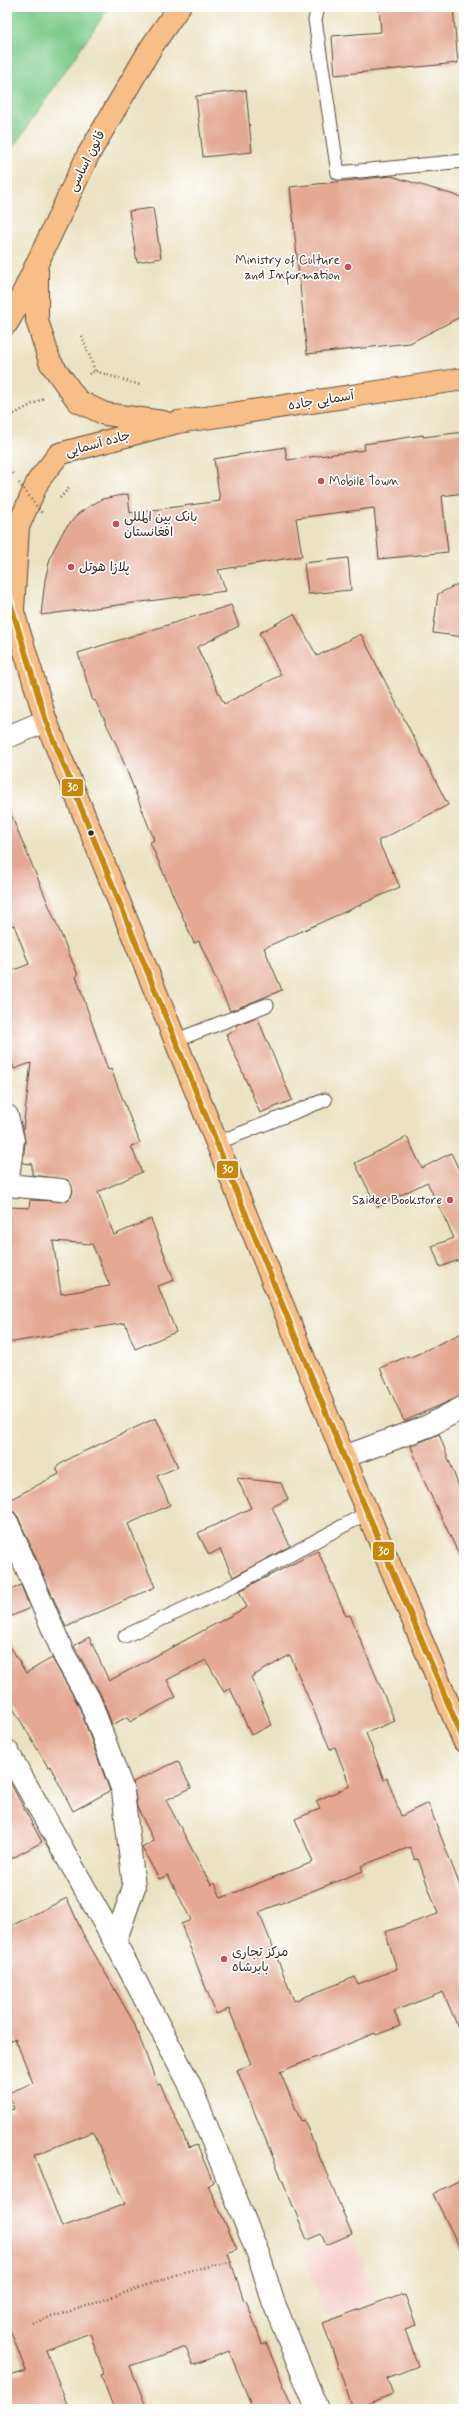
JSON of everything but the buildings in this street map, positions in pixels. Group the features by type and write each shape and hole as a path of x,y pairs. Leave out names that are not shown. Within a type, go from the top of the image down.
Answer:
{"highway":[{"name":"قانون اساسی","path":"7,323 16,308 88,155 152,46 179,7"},
{"path":"37,263 37,320 50,362 78,401 105,414 154,421 178,422"},
{"name":"آسمایی جاده","path":"178,422 464,379"},
{"name":"جاده آسمایی","path":"10,601 18,527 38,481 59,454 178,422"},
{"path":"10,601 46,721 174,1041 344,1457 464,1741"}],"street":[{"path":"7,737 46,721"},
{"path":"7,1116 13,1140 7,1185 61,1190"},
{"path":"344,1457 428,1426 464,1407"},
{"path":"7,1522 64,1655 90,1701 124,1791 134,1887 115,1942"},
{"path":"7,1751 115,1942 189,2083 259,2256 273,2301 317,2409"}],"lane":[{"path":"318,7 315,20 338,173 464,161"},
{"path":"174,1041 267,1004"},
{"path":"216,1143 325,1100"},
{"path":"125,1636 225,1590 367,1513"}],"path":[{"path":"82,336 95,371 140,385"},
{"path":"19,483 42,513"},
{"path":"32,2323 88,2306 184,2272 259,2256"}],"shaded area":[{"path":"353,2236 375,2299 326,2317 304,2253"}],"green space":[{"path":"7,7 109,7 7,156"}],"transit line":[{"name":"30","path":"7,592 46,721 344,1457 464,1741"}],"place":[{"name":"Ministry of Culture and Information","path":"348,267"},
{"name":"Mobile Town","path":"321,481"},
{"name":"بانک بین المللی افغانستان","path":"116,524"},
{"name":"پلازا هوتل","path":"71,567"},
{"name":"Saidee Bookstore","path":"450,1200"},
{"name":"مرکز تجاری بابرشاه","path":"224,1959"}]}
